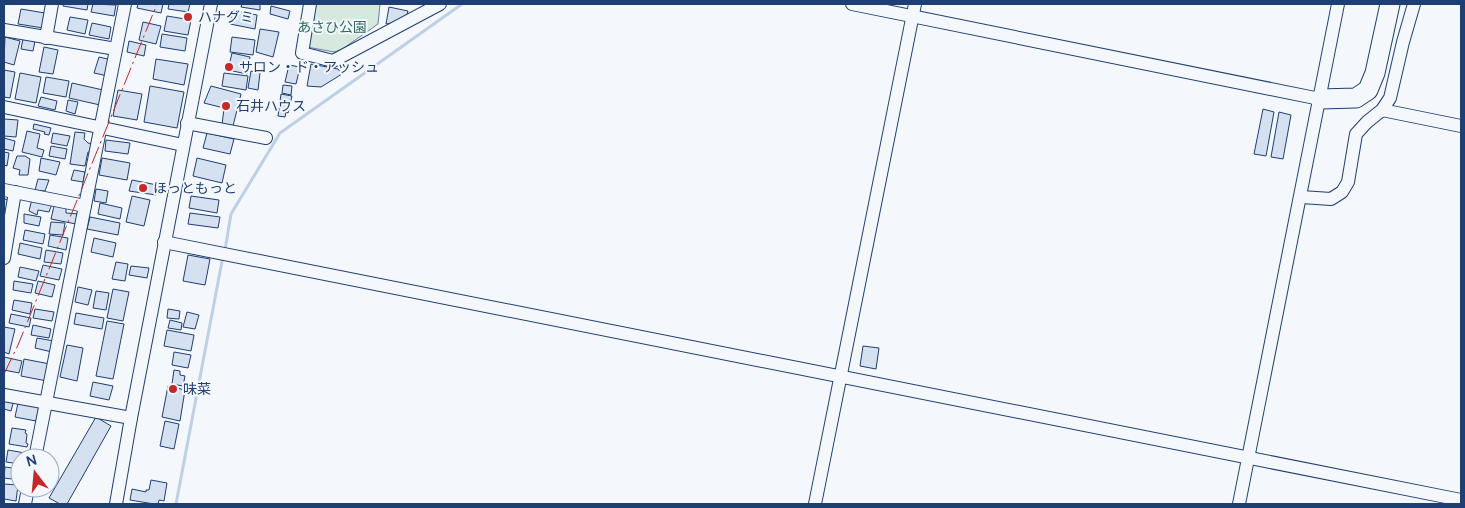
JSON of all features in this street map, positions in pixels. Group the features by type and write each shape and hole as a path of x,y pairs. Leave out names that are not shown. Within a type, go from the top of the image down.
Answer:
{"highway":[{"path":"1320,99 1356,98 1368,90 1375,73 1390,4"}],"street":[{"path":"46,38 52,4"},
{"path":"36,448 126,4"},
{"path":"116,504 164,242 211,4"},
{"path":"310,4 302,53 332,61 438,4"},
{"path":"852,4 914,10 1320,99"},
{"path":"1239,504 1338,4"},
{"path":"1301,197 1331,199 1342,192 1348,182 1356,134 1382,110 1390,98 1414,4"},
{"path":"815,504 914,10"},
{"path":"4,30 116,50"},
{"path":"4,107 183,146"},
{"path":"1382,110 1461,126"},
{"path":"187,123 266,138"},
{"path":"4,258 10,191 85,206"},
{"path":"164,242 1461,500"},
{"path":"4,396 131,418"}],"green space":[{"name":"あさひ公園","path":"308,4 380,4 378,24 341,50 334,52 307,47"}],"building":[{"path":"63,4 88,4 87,10 63,6"},
{"path":"93,4 116,5 114,16 91,12"},
{"path":"138,4 163,4 161,13 137,8"},
{"path":"169,4 190,4 188,12 168,9"},
{"path":"242,4 260,4 260,10 241,7"},
{"path":"271,6 290,11 288,19 270,14"},
{"path":"389,7 408,11 405,21 386,24"},
{"path":"21,9 45,13 43,28 18,24"},
{"path":"233,10 257,15 255,29 230,24"},
{"path":"167,16 191,20 188,35 164,31"},
{"path":"70,17 88,20 85,34 67,30"},
{"path":"143,22 161,26 156,44 139,40"},
{"path":"92,23 111,27 109,39 89,35"},
{"path":"260,29 279,32 273,57 256,52"},
{"path":"162,34 187,38 185,51 160,47"},
{"path":"5,37 20,41 14,65 4,62"},
{"path":"232,37 255,40 253,55 230,52"},
{"path":"23,39 35,41 33,51 21,49"},
{"path":"129,41 146,45 144,56 127,52"},
{"path":"44,47 58,50 53,74 39,72"},
{"path":"232,53 250,57 247,74 228,70"},
{"path":"99,57 112,60 108,76 94,73"},
{"path":"156,59 188,64 184,85 153,79"},
{"path":"311,64 338,69 342,74 321,87 307,86"},
{"path":"289,65 300,67 296,84 285,82"},
{"path":"4,70 15,72 10,98 4,97"},
{"path":"251,71 260,73 258,90 248,88"},
{"path":"20,73 41,77 36,103 15,99"},
{"path":"224,73 248,76 246,90 222,86"},
{"path":"46,77 69,81 66,97 43,93"},
{"path":"72,83 103,90 100,105 69,98"},
{"path":"283,85 292,86 291,95 282,93"},
{"path":"150,86 184,92 177,128 144,122"},
{"name":"石井ハウス","path":"211,86 241,94 233,126 222,125 224,108 204,103"},
{"path":"118,90 142,94 137,120 113,116"},
{"path":"281,94 292,96 288,113 286,112 285,117 278,116"},
{"path":"41,97 57,101 55,110 38,106"},
{"path":"68,100 78,102 75,114 66,111"},
{"path":"1263,109 1274,112 1266,156 1254,154"},
{"path":"1279,112 1291,115 1283,159 1271,157"},
{"path":"4,119 18,120 16,137 4,136"},
{"path":"34,124 51,128 49,135 33,129"},
{"path":"27,131 40,134 37,148 44,150 42,157 22,152"},
{"path":"75,132 85,133 84,139 88,143 93,144 91,152 88,152 85,166 70,164"},
{"path":"53,133 70,136 67,146 51,143"},
{"path":"207,133 234,139 230,154 203,148"},
{"path":"4,138 15,141 13,151 4,149"},
{"path":"106,140 130,143 128,154 105,151"},
{"path":"51,146 67,149 65,159 49,156"},
{"path":"4,152 9,153 7,166 4,165"},
{"path":"17,156 25,156 30,159 28,175 19,175 20,170 13,168"},
{"path":"41,158 60,162 56,175 39,171"},
{"path":"102,158 130,163 127,180 99,175"},
{"path":"197,158 226,165 222,183 193,176"},
{"path":"74,170 85,172 83,182 71,180"},
{"path":"38,179 49,180 45,191 35,190"},
{"name":"ほっともっと","path":"132,180 157,185 156,195 129,191"},
{"path":"96,189 108,191 106,203 94,201"},
{"path":"132,196 150,200 144,226 126,222"},
{"path":"191,196 219,200 217,213 189,208"},
{"path":"4,199 10,200 9,216 4,215"},
{"path":"32,199 52,204 49,212 38,210 37,215 29,211"},
{"path":"100,203 122,208 120,219 98,214"},
{"path":"54,206 66,206 66,213 80,214 76,224 51,219"},
{"path":"190,213 220,217 218,228 188,224"},
{"path":"24,214 41,217 39,226 24,223"},
{"path":"90,217 120,223 118,235 87,229"},
{"path":"51,222 65,223 63,235 49,234"},
{"path":"25,230 45,234 43,244 23,240"},
{"path":"50,235 68,238 66,250 48,246"},
{"path":"94,238 116,243 113,257 91,252"},
{"path":"20,243 42,248 40,259 18,254"},
{"path":"46,250 63,253 61,264 44,262"},
{"path":"188,255 210,259 205,285 183,281"},
{"path":"116,262 128,264 125,281 112,279"},
{"path":"43,265 62,269 59,280 40,276"},
{"path":"131,266 149,268 147,278 129,275"},
{"path":"20,267 39,271 36,281 18,277"},
{"path":"14,281 33,284 31,293 13,290"},
{"path":"38,281 55,285 52,297 35,293"},
{"path":"78,287 92,290 88,305 75,302"},
{"path":"113,289 129,292 123,321 107,318"},
{"path":"96,291 109,293 106,310 93,308"},
{"path":"14,300 32,303 30,314 12,310"},
{"path":"35,309 54,312 52,321 33,318"},
{"path":"168,309 180,311 179,319 167,318"},
{"path":"187,312 199,315 195,329 183,327"},
{"path":"76,313 104,318 102,329 74,324"},
{"path":"11,314 31,318 29,327 9,323"},
{"path":"170,320 182,323 181,330 168,328"},
{"path":"107,321 124,324 113,379 96,376"},
{"path":"33,325 51,329 49,338 31,335"},
{"path":"4,327 15,329 9,354 4,352"},
{"path":"167,330 194,335 191,351 164,346"},
{"path":"37,338 54,341 52,352 35,348"},
{"path":"67,345 83,348 77,381 60,377"},
{"path":"863,346 879,348 876,369 860,366"},
{"path":"174,352 191,355 188,368 172,365"},
{"path":"4,357 22,361 19,373 4,370"},
{"path":"24,359 50,364 47,381 21,376"},
{"path":"174,370 180,371 180,375 185,376 183,386 172,384"},
{"path":"93,382 113,386 109,400 90,396"},
{"path":"168,386 185,390 180,421 162,417"},
{"path":"4,398 14,400 11,411 4,409"},
{"path":"18,403 39,407 36,421 15,417"},
{"path":"96,417 111,426 67,504 60,504 49,498 60,498 60,479"},
{"path":"165,421 179,424 174,449 160,446"},
{"path":"12,428 26,430 27,447 9,444"},
{"path":"8,450 10,450 10,463 6,462"},
{"path":"5,467 10,468 10,479 4,478"},
{"path":"151,480 167,483 164,501 159,500 158,504 154,504 130,500 132,489 146,492 146,490 149,490"},
{"path":"4,484 10,484 10,498 16,498 16,501 4,499"}],"waterway":[{"path":"225,250 231,214 280,133 462,4"},
{"path":"176,504 223,256"}],"power":[{"path":"4,374 18,345 157,4"}],"place":[{"name":"ハナグミ","path":"188,17"},
{"name":"サロン・ド・アッシュ","path":"229,67"},
{"name":"石井ハウス","path":"226,106"},
{"name":"ほっともっと","path":"143,188"},
{"name":"味菜","path":"173,389"}]}
